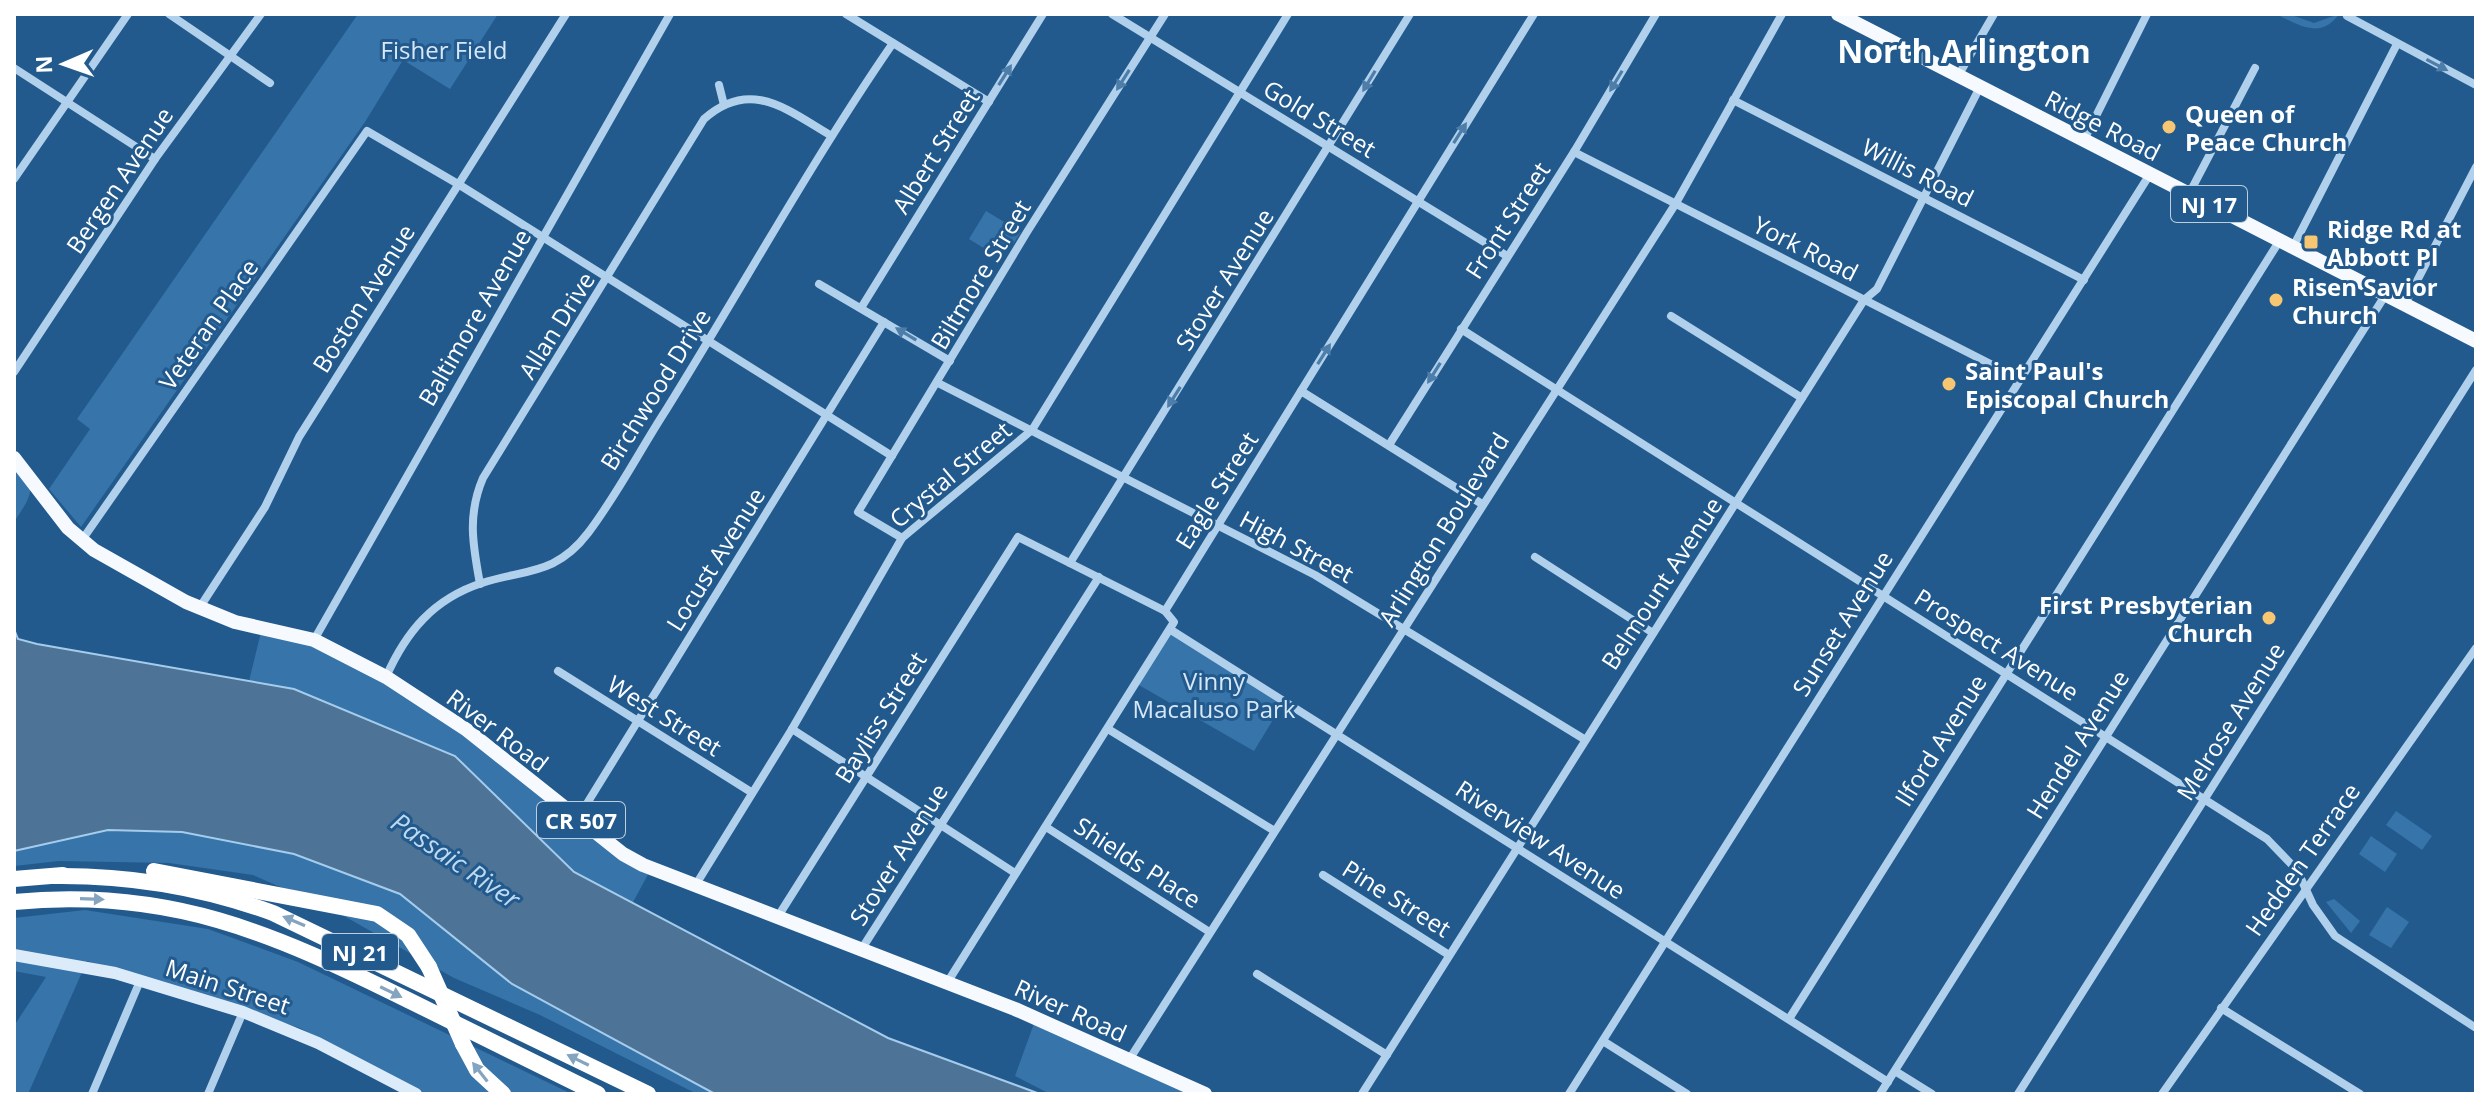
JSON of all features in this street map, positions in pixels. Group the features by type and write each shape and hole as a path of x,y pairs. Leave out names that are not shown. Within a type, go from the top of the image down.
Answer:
{"highway":[{"path":"53,876 110,871 156,872 364,910 399,927 416,944 477,1070 503,1094"},
{"name":"NJ 21","path":"14,879 53,876 164,883 219,895 273,913 648,1094"},
{"name":"NJ 21","path":"14,902 80,898 134,902 188,911 240,925 318,956 598,1094"}],"main road":[{"name":"Ridge Road","path":"1838,14 2476,341"},
{"name":"River Road","path":"14,458 39,494 82,540 200,607 235,622 314,640 386,677 467,730 623,854 695,886 947,983 1205,1094"}],"street":[{"path":"14,179 128,14"},
{"path":"169,14 270,83"},
{"name":"Bergen Avenue","path":"14,372 155,159 261,14"},
{"name":"Boston Avenue","path":"200,607 265,507 299,437 566,14"},
{"name":"Baltimore Avenue","path":"314,640 670,14"},
{"path":"846,14 989,102"},
{"name":"Albert Street","path":"861,308 1043,14"},
{"name":"Gold Street","path":"1112,14 1507,256"},
{"name":"Biltmore Street","path":"902,538 858,512 1165,14"},
{"name":"Crystal Street","path":"695,886 792,729 902,538 1032,430 1288,14"},
{"name":"Stover Avenue","path":"1070,563 1410,14"},
{"name":"Eagle Street","path":"1165,611 1534,14"},
{"name":"Front Street","path":"1389,445 1574,152 1656,14"},
{"name":"Arlington Boulevard","path":"1129,1060 1208,931 1676,203 1782,14"},
{"path":"1958,76 1994,14"},
{"path":"2084,140 2147,14"},
{"path":"2347,16 2476,85"},
{"name":"Birchwood Drive","path":"386,677 401,643 424,616 453,596 480,584 549,567 588,534 709,341 830,135 893,43"},
{"name":"Ilford Avenue","path":"1789,1019 2006,673 2287,244 2397,44"},
{"path":"14,68 155,159"},
{"path":"2189,194 2255,68"},
{"path":"719,85 724,105 742,99 765,100 830,135"},
{"name":"Belmount Avenue","path":"1362,1094 1864,300 1877,289 1980,87"},
{"name":"Willis Road","path":"1733,100 2084,280"},
{"name":"Allan Drive","path":"480,584 472,531 477,492 609,279 695,131 704,119 724,105"},
{"name":"Veteran Place","path":"82,540 367,131 458,184"},
{"name":"York Road","path":"1574,152 2020,379"},
{"path":"2405,304 2476,167"},
{"name":"Sunset Avenue","path":"1569,1094 2150,174"},
{"path":"458,184 892,456"},
{"path":"819,284 950,361"},
{"name":"Hendel Avenue","path":"1880,1094 2386,294"},
{"path":"1671,316 1802,398"},
{"name":"Locust Avenue","path":"578,818 884,322"},
{"name":"Prospect Avenue","path":"1461,329 2205,799 2285,855 2322,920 2350,949 2476,1028"},
{"name":"Melrose Avenue","path":"2018,1094 2476,370"},
{"name":"High Street","path":"938,383 1315,575 1584,739"},
{"path":"1301,391 1482,504"},
{"name":"Bayliss Street","path":"776,918 1018,537 1070,563"},
{"path":"1535,557 1653,633"},
{"path":"947,983 1171,630 1172,615 1070,563"},
{"name":"Stover Avenue","path":"861,950 1099,577"},
{"name":"Riverview Avenue","path":"1171,630 1888,1082"},
{"name":"Hedden Terrace","path":"2162,1094 2476,648"},
{"name":"West Street","path":"558,671 751,792"},
{"path":"792,729 1015,873"},
{"path":"1108,729 1273,830"},
{"name":"Shields Place","path":"1046,827 1208,931"},
{"name":"Pine Street","path":"1323,875 1449,955"},
{"name":"Main Street","path":"14,955 68,962 243,1012 318,1043 416,1094"},
{"path":"1257,974 1387,1055"},
{"path":"92,1094 140,981"},
{"path":"2221,1008 2360,1094"},
{"path":"208,1094 243,1012"},
{"path":"1603,1041 1687,1094"},
{"path":"1895,1071 1932,1094"}],"green space":[{"name":"Fisher Field","path":"358,14 498,14 450,89 403,60 365,122 81,527 49,489 90,429 77,419"},
{"path":"2276,14 2289,14 2314,23 2339,14 2325,27 2309,28"},
{"path":"986,211 1021,232 1013,244 1008,241 998,257 969,239"},
{"path":"14,458 26,476 30,490 14,522"},
{"path":"262,628 293,636 386,677 651,869 632,904 574,872 455,756 294,689 249,681"},
{"name":"Vinny Macaluso Park","path":"1171,630 1285,700 1254,751 1137,684"},
{"path":"2396,811 2432,836 2422,850 2386,825"},
{"path":"108,830 182,832 294,854 400,893 512,984 715,1094 697,1094 540,1015 454,978 335,911 253,875 169,863 59,861 14,866 14,851"},
{"path":"2371,836 2397,854 2385,872 2359,854"},
{"path":"2334,899 2360,921 2351,933 2326,902"},
{"path":"2387,907 2409,922 2391,948 2369,935"},
{"path":"85,910 208,929 298,962 572,1094 424,1094 300,1028 87,961 28,1094 14,1094 14,1026 46,977 14,971 14,918"},
{"path":"1036,1018 1205,1094 1050,1094 1015,1076"}],"water":[{"name":"Passaic River","path":"14,629 18,639 37,644 294,689 455,756 574,872 888,1038 1040,1094 715,1094 512,984 400,894 294,854 182,832 108,830 14,851"}],"place":[{"name":"Queen of Peace Church","path":"2169,127"},
{"name":"Ridge Rd at Abbott Pl","path":"2311,242"},
{"name":"Risen Savior Church","path":"2276,300"},
{"name":"Saint Paul's Episcopal Church","path":"1949,384"},
{"name":"First Presbyterian Church","path":"2269,618"}],"district":[{"name":"North Arlington","path":"1964,50"}]}
